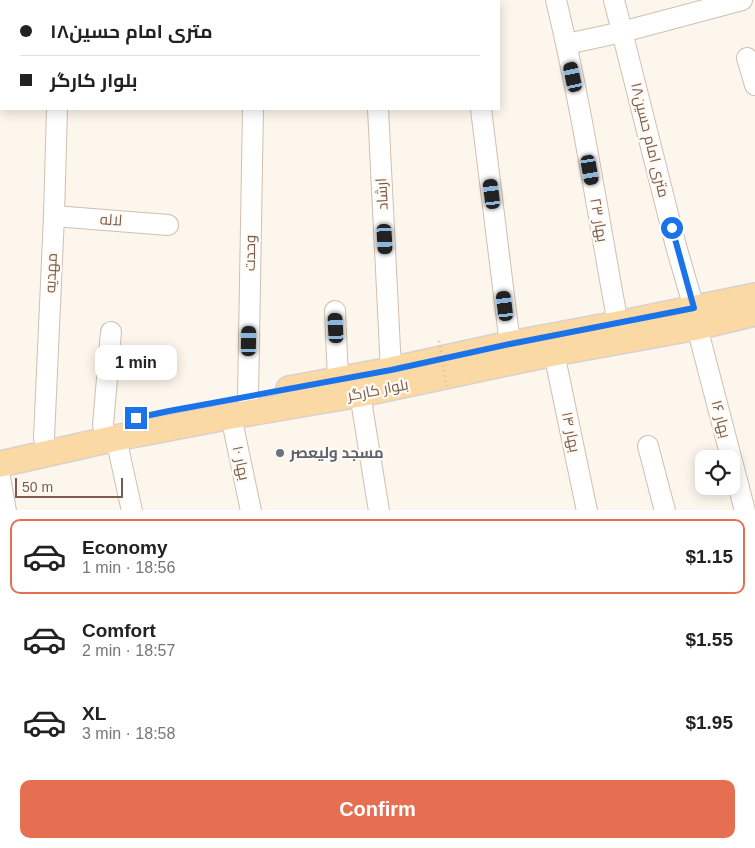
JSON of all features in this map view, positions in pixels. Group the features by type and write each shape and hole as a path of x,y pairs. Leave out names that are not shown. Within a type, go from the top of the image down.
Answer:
{"main road":[{"name":"بلوار کارگر","path":"0,447 44,438 110,432 231,416 360,394 554,353 695,318 755,296"},
{"name":"بلوار کارگر","path":"0,464 110,432 169,411 391,370 510,344 618,324 755,313"}],"street":[{"name":"بهار ۲۳","path":"556,0 567,44 618,324"},
{"name":"۱۸متری امام حسین","path":"614,0 695,318"},
{"path":"567,44 622,32 711,4 742,0"},
{"path":"747,58 755,85"},
{"name":"مهدیه","path":"44,438 57,110"},
{"name":"وحدت","path":"248,397 253,110"},
{"name":"ارشاد","path":"378,110 391,370"},
{"path":"481,110 510,344"},
{"name":"لاله","path":"54,216 168,225"},
{"path":"335,311 338,379"},
{"name":"بهار ۱۶","path":"695,318 745,510"},
{"path":"110,332 110,432 132,510"},
{"name":"بهار ۱۴","path":"554,353 587,510"},
{"path":"360,394 379,510"},
{"name":"بهار ۱۰","path":"231,416 251,510"},
{"path":"648,446 665,510"},
{"path":"0,478 6,510"}],"path":[{"path":"438,341 447,388"}],"place":[{"name":"مسجد ولیعصر","path":"280,453"}],"route":[{"path":"136,418 391,370 510,344 694,308 672,228"}]}
